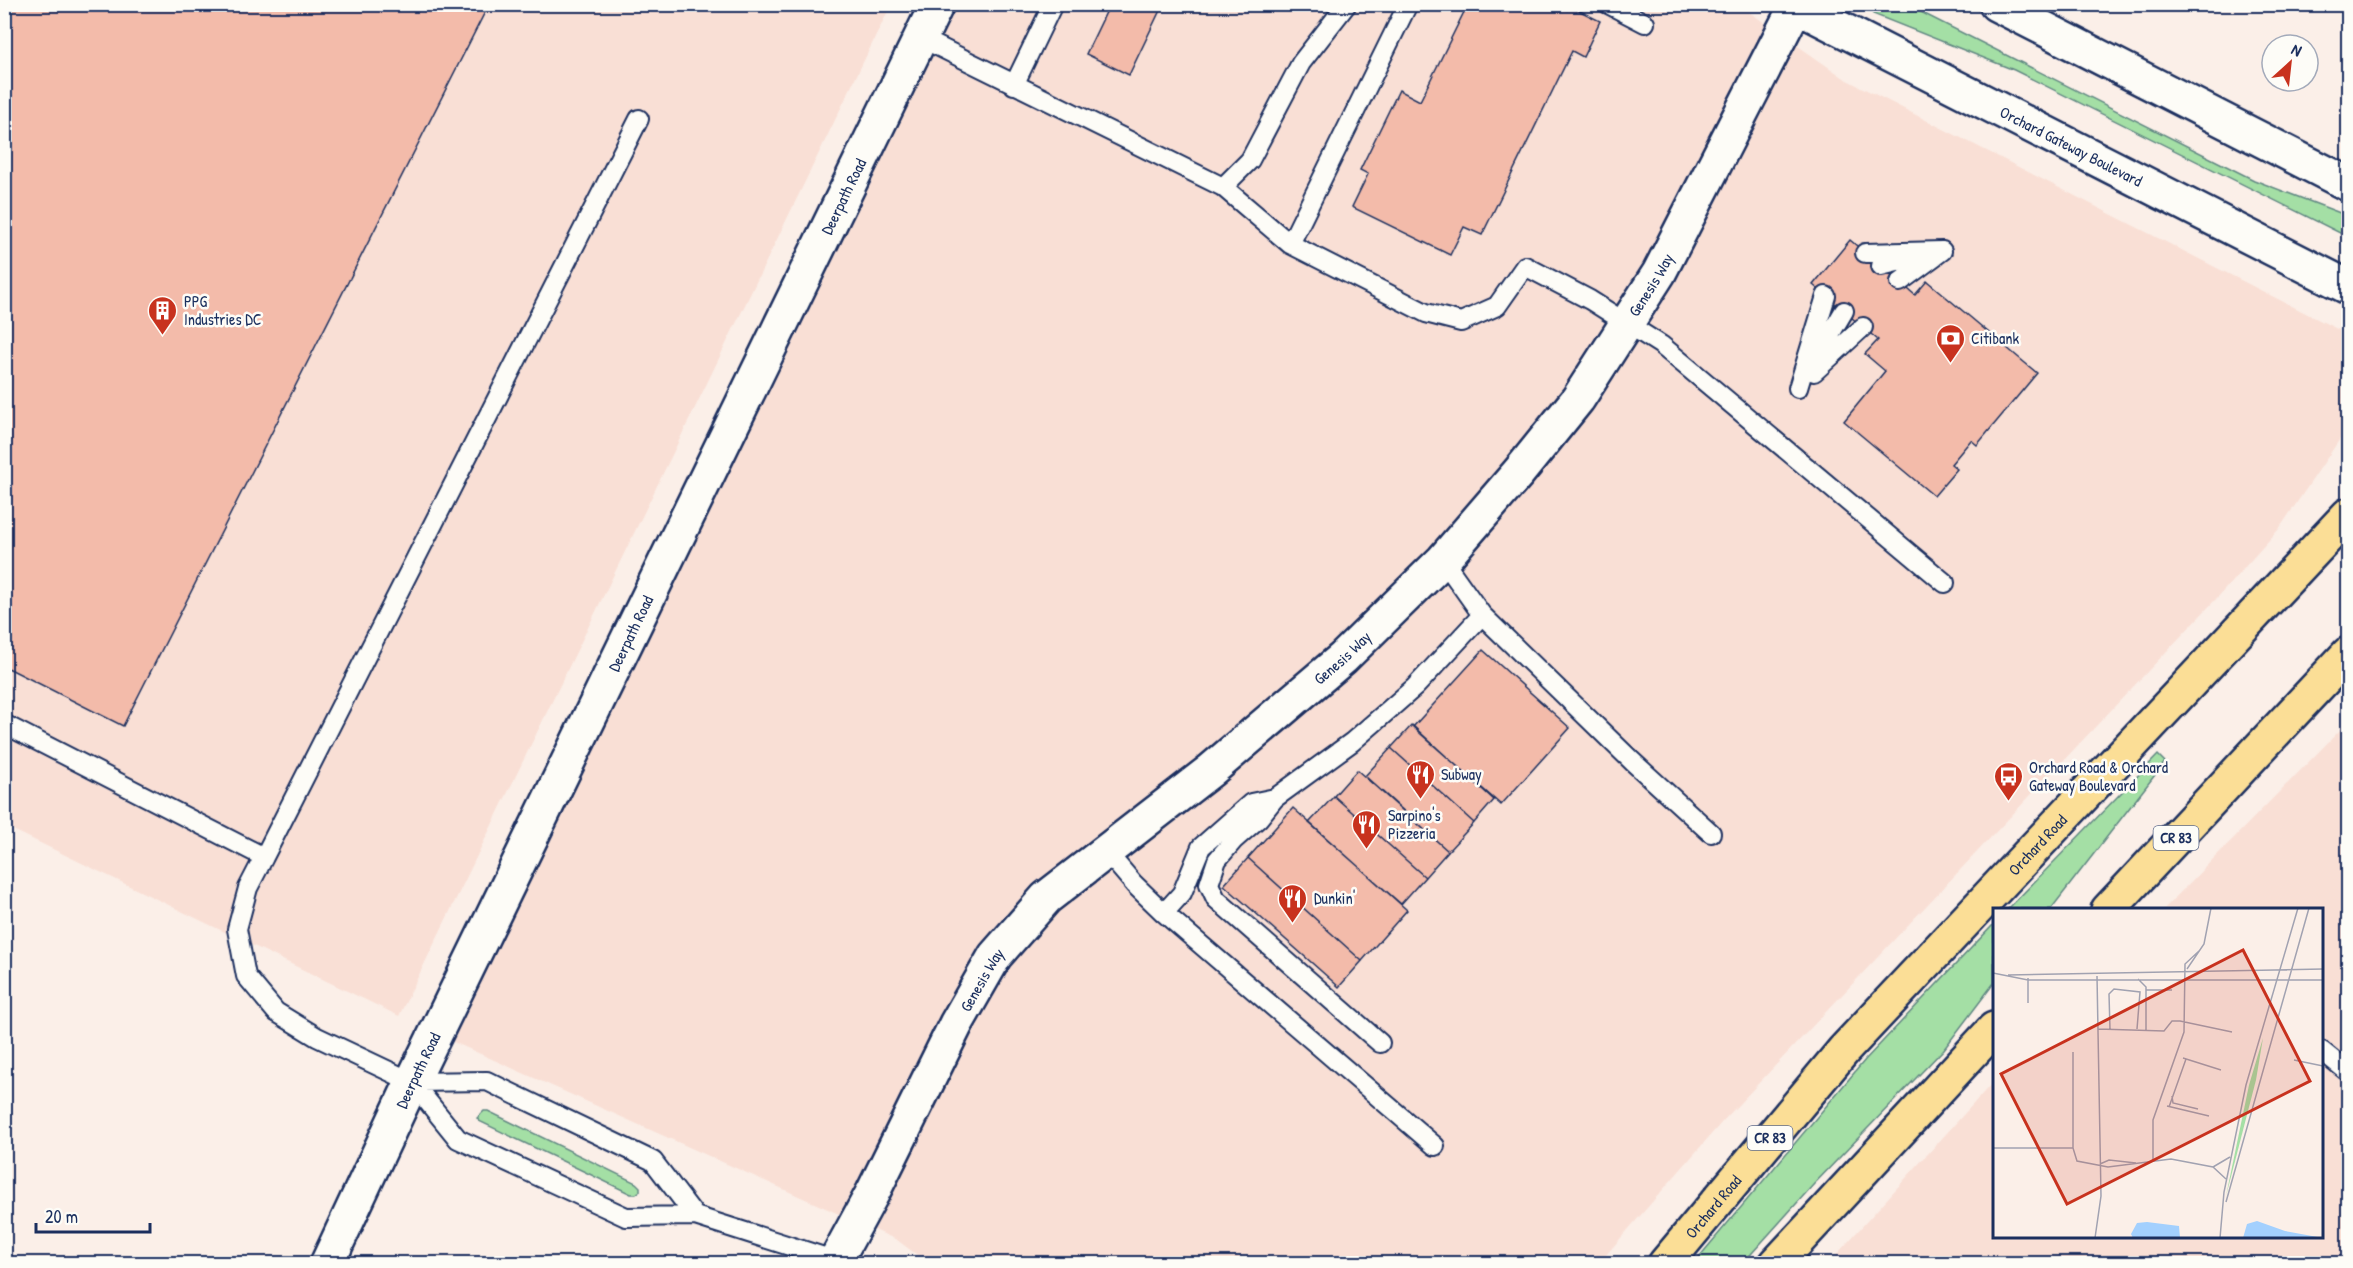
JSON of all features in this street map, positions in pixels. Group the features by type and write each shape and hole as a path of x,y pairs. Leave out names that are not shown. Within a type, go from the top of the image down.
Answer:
{"main road":[{"name":"Orchard Road","path":"1665,1263 1844,1050 2349,515"},
{"name":"CR 83","path":"2109,908 2349,654"},
{"path":"1776,1263 1993,1031"}],"street":[{"name":"Deerpath Road","path":"327,1263 412,1082 937,4"},
{"path":"1996,4 2349,184"},
{"name":"Orchard Gateway Boulevard","path":"1796,5 2349,287"},
{"name":"Genesis Way","path":"840,1262 956,1024 995,956 1046,898 1210,771 1343,658 1443,560 1578,399 1659,273 1796,5"}],"lane":[{"path":"1014,85 1053,4"},
{"path":"1223,187 1250,160 1300,63 1347,4"},
{"path":"1290,244 1408,4"},
{"path":"1608,4 1645,23"},
{"path":"921,38 1223,187 1290,244 1425,313 1461,322 1497,306 1525,266 1590,300 1660,345 1945,583"},
{"path":"639,119 248,888 237,929 246,976 276,1012 317,1038 412,1082 487,1081 653,1161 695,1216"},
{"path":"1864,252 1942,251"},
{"path":"1881,266 1942,251"},
{"path":"1900,282 1942,251"},
{"path":"1798,388 1826,296"},
{"path":"1798,388 1844,311"},
{"path":"1798,388 1863,327"},
{"path":"1443,560 1482,615 1633,762 1711,833"},
{"path":"1380,1044 1216,899 1209,884 1217,860 1233,840 1259,818 1275,798 1352,742 1414,687 1482,615"},
{"path":"4,724 264,857"},
{"path":"1164,912 1182,893 1201,847 1251,803 1275,798"},
{"path":"1106,851 1134,885 1164,912 1435,1146"},
{"path":"2323,1052 2349,1072"},
{"path":"412,1082 458,1139 626,1217 695,1216 840,1262"}],"shaded area":[{"path":"4,5 891,5 399,1016 5,826"},
{"path":"951,5 1739,5 1847,80 2339,330 2348,338 2348,427 2279,529 2217,598 1722,1122 1599,1263 928,1263 897,1240 449,1040"},
{"path":"2348,722 2348,1263 1828,1264 1993,1082 1993,1238 2323,1238 2323,908 2165,908"}],"green space":[{"path":"1867,5 1907,5 2254,180 2348,216 2348,237 2014,70 1873,14"},
{"path":"2158,755 2165,762 2052,908 2009,908"},
{"path":"1993,925 1993,984 1944,1049 1814,1184 1743,1263 1694,1263 1865,1060"},
{"path":"484,1111 636,1183 640,1191 631,1194 479,1121 477,1118"}],"building":[{"name":"PPG Industries DC","path":"4,4 489,4 123,726 4,666"},
{"path":"1110,4 1163,4 1129,75 1086,54"},
{"path":"1468,4 1556,4 1567,10 1570,6 1600,21 1583,57 1572,51 1482,235 1464,227 1450,255 1352,207 1368,174 1360,170 1399,90 1420,101"},
{"name":"Citibank","path":"1850,240 1915,295 1927,281 2037,373 1977,445 1971,440 1951,464 1957,469 1934,496 1844,421 1885,371 1865,354 1878,340 1813,285"},
{"path":"1483,650 1570,728 1501,805 1413,727"},
{"path":"1412,725 1494,800 1474,823 1391,748"},
{"name":"Subway","path":"1391,748 1474,823 1448,851 1365,776"},
{"path":"1357,770 1448,851 1425,877 1334,796"},
{"name":"Sarpino's Pizzeria","path":"1334,796 1425,877 1401,904 1309,823"},
{"path":"1293,808 1407,910 1362,961 1248,858"},
{"name":"Dunkin'","path":"1248,858 1362,961 1339,987 1224,885"}],"place":[{"name":"PPG Industries DC","path":"163,336"},
{"name":"Citibank","path":"1950,364"},
{"name":"Subway","path":"1420,800"},
{"name":"Orchard Road & Orchard Gateway Boulevard","path":"2008,802"},
{"name":"Sarpino's Pizzeria","path":"1367,850"},
{"name":"Dunkin'","path":"1293,924"}]}
